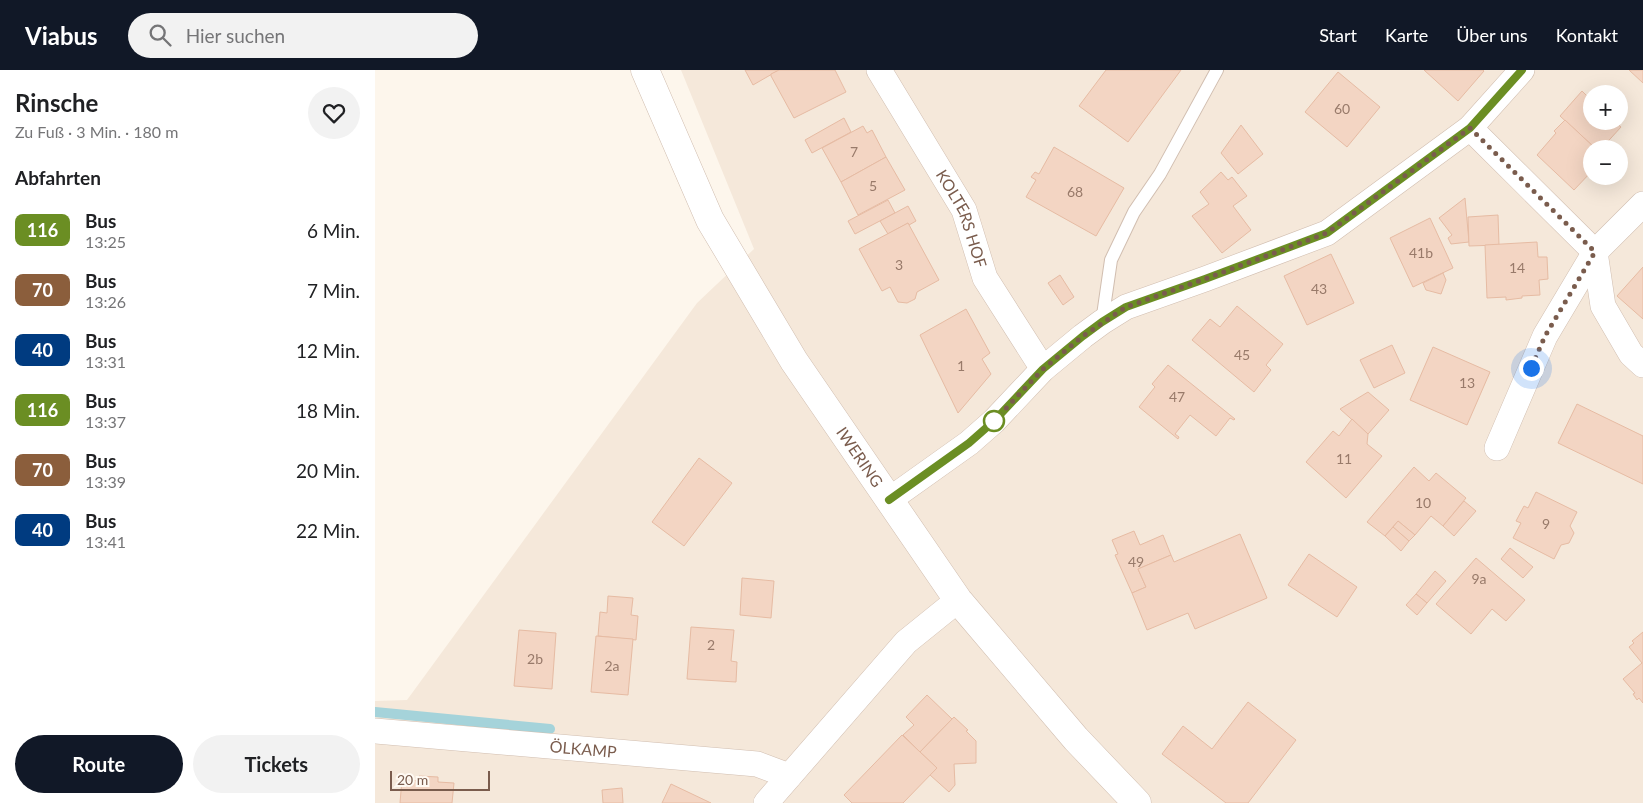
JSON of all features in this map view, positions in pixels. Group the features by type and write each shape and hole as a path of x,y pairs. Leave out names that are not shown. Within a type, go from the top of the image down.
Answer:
{"street":[{"name":"IWERING","path":"645,70 710,220 794,361 958,600 1076,739 1137,803"},
{"name":"KOLTERS HOF","path":"879,70 963,210 985,278 1043,369"},
{"path":"889,500 969,443 994,421 1043,369 1102,322 1126,307 1327,233 1470,128 1522,70"},
{"path":"1470,128 1595,252 1603,306 1631,354 1643,366"},
{"path":"1497,448 1545,336 1595,252 1643,204"},
{"path":"766,803 906,642 958,600"},
{"name":"ÖLKAMP","path":"375,731 757,764 789,776"}],"lane":[{"path":"1102,322 1111,260 1133,212 1160,174 1217,70"}],"shaded area":[{"path":"681,70 1643,70 1643,803 375,803 375,701 407,700 697,303 754,249"}],"building":[{"path":"745,70 779,70 753,85"},
{"path":"779,70 835,70 846,92 794,118 771,76 771,74"},
{"path":"1106,70 1181,70 1128,142 1079,106"},
{"path":"1424,70 1483,70 1484,71 1458,101"},
{"path":"1629,70 1643,70 1643,83"},
{"path":"1338,72 1380,107 1347,147 1305,112"},
{"path":"1582,91 1583,130 1618,130 1609,140 1586,140 1560,116"},
{"path":"844,118 851,132 812,153 805,140"},
{"path":"1565,120 1586,140 1583,140 1583,180 1574,190 1537,155 1556,133 1554,131"},
{"path":"1241,125 1263,154 1238,174 1221,153"},
{"path":"863,126 867,133 872,130 886,157 841,182 822,148"},
{"path":"1054,147 1124,188 1096,236 1026,197 1036,180 1031,177 1035,172 1039,174"},
{"path":"886,157 905,190 858,215 841,182"},
{"path":"1221,172 1228,180 1232,177 1247,196 1233,206 1251,230 1222,253 1192,216 1209,204 1200,192"},
{"path":"1465,198 1469,242 1451,244 1448,238 1452,235 1439,218"},
{"path":"888,200 895,213 855,234 848,221"},
{"path":"908,206 916,221 909,225 908,223 888,234 880,221"},
{"path":"1498,215 1499,245 1469,246 1468,217"},
{"path":"1430,218 1453,268 1413,287 1390,238"},
{"path":"908,223 939,280 917,292 915,299 907,303 898,302 890,287 882,291 859,249"},
{"path":"1537,242 1538,257 1547,257 1548,279 1539,280 1540,295 1522,296 1522,298 1506,300 1506,297 1487,298 1485,245"},
{"path":"1331,254 1354,303 1307,325 1284,276"},
{"path":"1643,267 1643,319 1617,296"},
{"path":"1443,273 1446,280 1441,294 1426,290 1423,283"},
{"path":"1060,275 1074,297 1063,305 1048,283"},
{"path":"1237,306 1283,344 1266,365 1271,370 1254,392 1192,340 1210,319 1220,327"},
{"path":"966,309 990,353 982,359 991,374 958,413 920,335"},
{"path":"1392,345 1405,373 1374,388 1360,360"},
{"path":"1433,347 1490,372 1467,425 1410,400"},
{"path":"1168,365 1235,419 1230,418 1216,436 1190,415 1175,434 1179,437 1178,439 1139,407 1155,387 1152,384"},
{"path":"1368,392 1389,410 1368,434 1340,409"},
{"path":"1577,404 1643,436 1643,484 1558,443"},
{"path":"1352,419 1368,434 1367,444 1382,456 1346,498 1306,462 1333,431 1339,436"},
{"path":"699,458 732,483 684,546 652,522"},
{"path":"1414,467 1429,481 1436,473 1466,498 1443,526 1431,516 1415,535 1398,521 1385,536 1367,522"},
{"path":"1536,492 1577,512 1570,526 1574,533 1569,543 1561,545 1554,559 1513,538 1521,523 1516,521 1524,506 1528,508"},
{"path":"1464,501 1476,511 1454,536 1443,526"},
{"path":"1398,521 1415,535 1409,541 1393,527"},
{"path":"1393,527 1409,541 1401,551 1385,536"},
{"path":"1134,531 1140,545 1163,535 1171,555 1138,569 1146,587 1132,593 1115,555 1118,554 1112,540"},
{"path":"1240,534 1267,598 1195,629 1188,613 1147,630 1132,593 1146,587 1138,569 1171,555 1174,562"},
{"path":"1510,548 1533,567 1523,578 1501,559"},
{"path":"1309,554 1357,587 1337,617 1288,585"},
{"path":"1476,558 1525,600 1506,621 1492,609 1471,634 1436,604"},
{"path":"1435,571 1446,581 1427,603 1416,594"},
{"path":"742,578 774,581 771,618 740,615"},
{"path":"1416,594 1427,603 1417,615 1406,605"},
{"path":"608,596 633,598 631,615 638,616 636,640 598,636 600,612 607,613"},
{"path":"691,627 734,630 731,661 737,662 736,682 687,679"},
{"path":"519,630 556,633 552,689 514,686"},
{"path":"1643,632 1643,703 1639,698 1637,700 1633,694 1635,693 1623,679 1642,663 1629,647 1634,643 1632,641"},
{"path":"596,636 633,639 628,695 591,692"},
{"path":"927,695 952,719 920,752 903,735 914,725 906,717"},
{"path":"1248,702 1296,740 1248,803 1226,803 1162,754 1183,726 1212,749"},
{"path":"954,717 968,730 966,731 976,741 976,763 954,764 955,785 949,792 930,775 937,768 920,752"},
{"path":"902,735 937,768 903,803 852,803 844,795"},
{"path":"419,776 438,777 438,782 454,783 452,803 400,803 402,779 418,781"},
{"path":"671,784 711,803 662,803"},
{"path":"622,788 623,803 603,803 602,790"}],"waterway":[{"path":"375,712 550,729"}],"bus line":[{"name":"116","path":"889,500 969,443 994,421 1043,369 1102,322 1126,307 1327,233 1470,128 1522,70"}],"route":[{"path":"994,421 1043,369 1083,336 1126,307 1327,233 1470,128 1595,252 1545,336 1531,368"}]}
